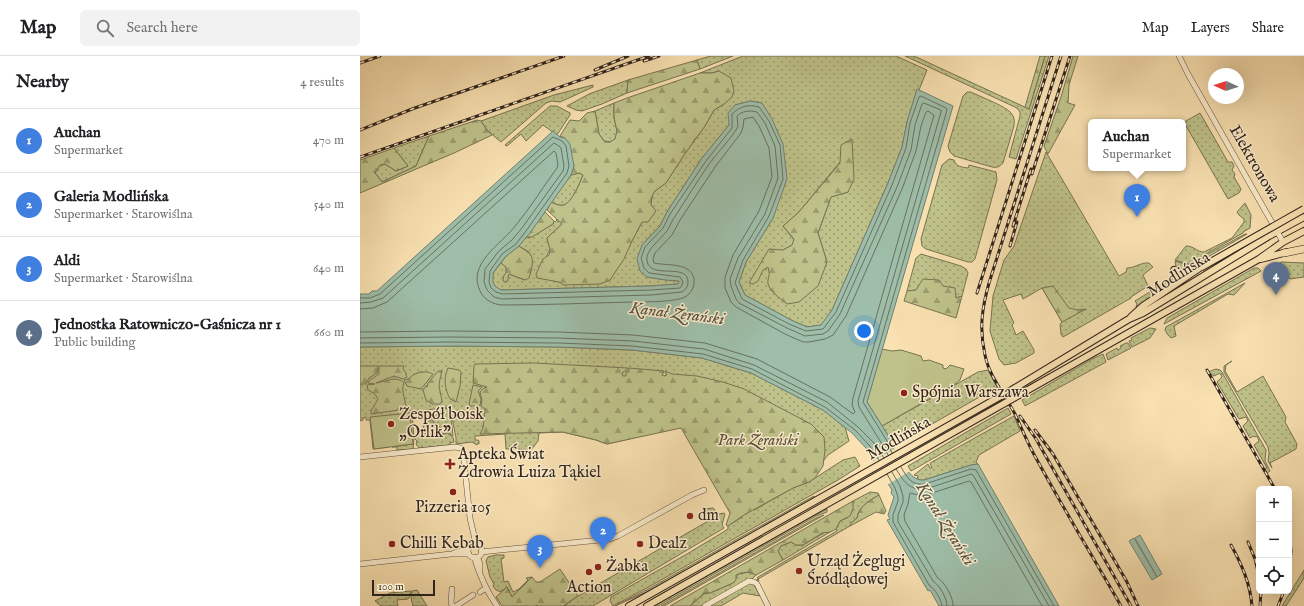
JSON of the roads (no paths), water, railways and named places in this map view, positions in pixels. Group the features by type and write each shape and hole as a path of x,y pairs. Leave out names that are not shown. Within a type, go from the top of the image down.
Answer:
{"highway":[{"path":"1284,252 1304,249"}],"main road":[{"path":"1174,270 1178,273 1187,273 1304,209"},
{"name":"Modlińska","path":"629,606 1015,388 1129,319 1143,313 1269,236 1304,217"},
{"name":"Modlińska","path":"647,606 1259,259 1283,242 1304,230"},
{"path":"1259,259 1284,252"},
{"path":"1129,319 1143,306 1204,265"}],"street":[{"name":"Elektronowa","path":"1179,56 1283,242"},
{"path":"360,457 455,447 461,448 463,451 474,544 479,554 480,570 486,588 497,606"},
{"path":"360,564 468,552 479,554 489,548 498,550 610,539 704,490"},
{"path":"468,552 474,544"},
{"path":"705,606 747,582 754,582 757,584 768,606"},
{"path":"480,592 486,588"},
{"path":"452,589 451,603 453,606"},
{"path":"456,606 473,595"}],"water":[{"name":"Kanał Żerański","path":"917,89 953,106 867,402 891,440 892,446 905,468 919,480 924,480 978,464 1059,606 939,606 930,590 928,591 887,520 890,519 888,515 894,497 891,493 892,490 866,448 852,433 823,410 751,373 702,358 632,350 558,347 360,347 360,294 369,294 372,291 377,291 553,131 560,137 565,138 570,144 574,166 571,175 530,233 519,246 505,257 493,273 493,282 495,286 501,290 678,284 679,281 647,277 640,271 637,259 642,245 660,226 667,212 702,158 729,125 728,113 735,105 750,101 762,103 772,119 783,144 787,179 773,218 746,262 739,282 745,295 791,320 807,327 821,325 832,310 888,183 902,147 907,122"},
{"path":"1140,535 1162,574 1157,577 1135,538"},
{"path":"1134,538 1157,577 1152,580 1129,541"}],"railway":[{"path":"360,63 380,56"},
{"path":"360,130 412,109 564,56"},
{"path":"595,70 628,56"},
{"path":"360,157 649,56"},
{"path":"644,61 659,56"},
{"path":"977,293 1052,56"},
{"path":"1061,56 989,283 983,310 982,336 987,363 994,378 1015,414 1046,477 1121,606"},
{"path":"1032,174 1070,56"},
{"path":"1013,226 1031,169"},
{"path":"1010,246 1017,222"},
{"path":"1207,370 1273,486"},
{"path":"1020,416 1036,439 1131,606"},
{"path":"1035,430 1053,454 1127,582 1138,606"},
{"path":"1248,542 1256,563"},
{"path":"1231,545 1245,574 1252,606"},
{"path":"1260,606 1261,594"},
{"path":"1278,606 1283,594"}],"place":[{"name":"Auchan","path":"1137,217"},
{"name":"Jednostka Ratowniczo-Gaśnicza nr 1","path":"1276,295"},
{"name":"Spójnia Warszawa","path":"904,393"},
{"name":"Zespół boisk „Orlik”","path":"391,424"},
{"name":"Apteka Świat Zdrowia Luiza Tąkiel","path":"450,464"},
{"name":"Pizzeria 105","path":"453,492"},
{"name":"dm","path":"690,516"},
{"name":"Chilli Kebab","path":"392,544"},
{"name":"Dealz","path":"640,544"},
{"name":"Galeria Modlińska","path":"603,550"},
{"name":"Żabka","path":"598,567"},
{"name":"Aldi","path":"540,568"},
{"name":"Urząd Żeglugi Śródlądowej","path":"799,571"},
{"name":"Action","path":"589,572"}],"park label":[{"name":"Park Żerański","path":"758,441"}]}
